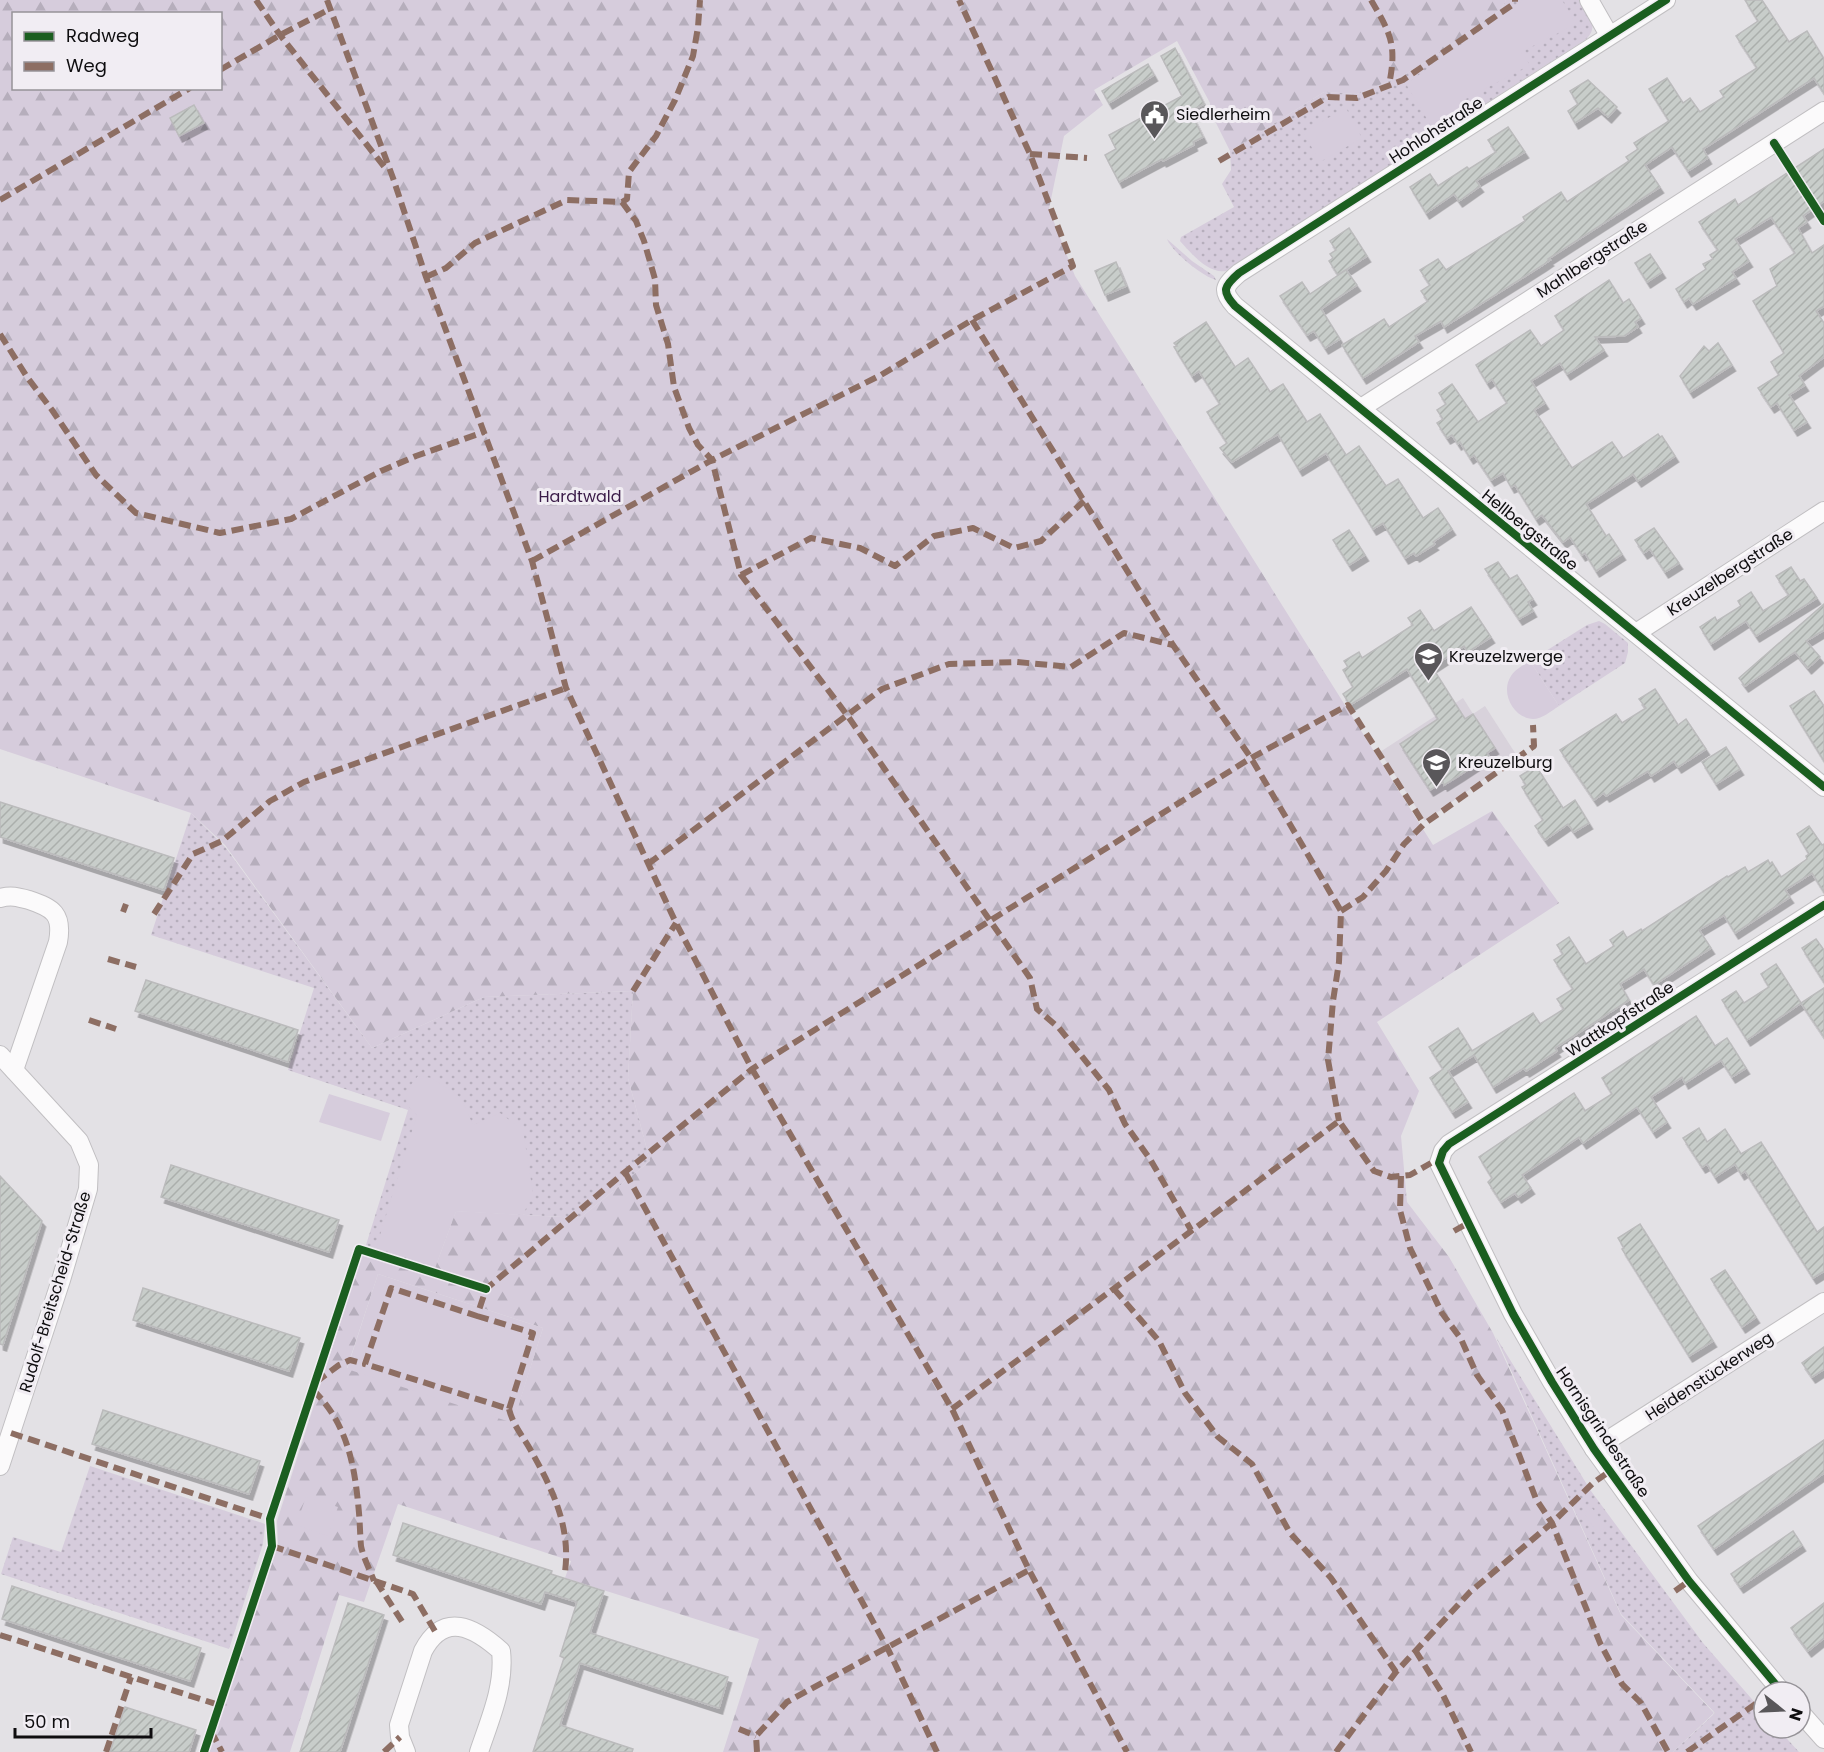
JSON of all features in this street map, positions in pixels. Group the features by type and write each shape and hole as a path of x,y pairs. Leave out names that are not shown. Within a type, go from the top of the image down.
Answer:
{"street":[{"path":"1590,0 1609,35"},
{"name":"Hohlohstraße","path":"1225,290 1228,283 1239,273 1666,0"},
{"name":"Mahlbergstraße","path":"1361,408 1824,111"},
{"name":"Hellbergstraße","path":"1225,290 1226,296 1235,306 1824,787"},
{"name":"Kreuzelbergstraße","path":"1636,633 1824,511"},
{"path":"0,898 14,896 47,906 59,922 60,931 14,1070"},
{"name":"Wattkopfstraße","path":"1439,1162 1443,1151 1449,1144 1824,905"},
{"name":"Rudolf-Breitscheid-Straße","path":"0,1055 79,1141 89,1165 90,1175 61,1280 0,1466"},
{"name":"Hornisgrindestraße","path":"1439,1162 1513,1314 1594,1449 1689,1581 1772,1680"},
{"name":"Heidenstückerweg","path":"1594,1449 1824,1302"},
{"path":"406,1752 400,1737 399,1725 423,1651 428,1641 436,1633 444,1627 454,1625 479,1633 501,1651 503,1668 501,1684 479,1752"},
{"path":"1812,1726 1824,1739"}],"shaded area":[{"name":"Kreuzelburg","path":"1463,698 1473,714 1485,706 1517,756 1425,821 1380,752"}],"green space":[{"name":"Hardtwald","path":"0,0 1506,0 1501,9 1404,75 1357,94 1324,92 1230,151 1210,111 1210,103 1177,41 1094,90 1103,105 1064,136 1049,209 1075,276 1433,845 1492,811 1559,903 1377,1022 1419,1091 1401,1136 1407,1202 1449,1257 1493,1333 1621,1615 1714,1713 1673,1752 723,1752 759,1639 565,1578 571,1561 398,1504 364,1602 339,1595 290,1752 208,1752 278,1545 277,1521 365,1245 435,1268 456,1211 580,1218 650,1161 628,1078 633,991 484,997 372,1048 225,845 191,813 0,749","holes":["378,1274 543,1328 513,1422 347,1368"]},
{"path":"1506,0 1582,0 1592,20 1592,30 1585,40 1226,271 1206,266 1180,241 1181,237 1234,207 1222,184 1231,170 1230,151 1324,92 1357,94 1404,75 1501,9"},
{"path":"1523,0 1562,0 1576,24 1521,52 1530,65 1464,100 1469,109 1433,129 1406,84"},
{"path":"1346,108 1362,138 1320,162 1303,132"},
{"path":"1167,239 1216,280 1188,263 1175,251"},
{"path":"1599,621 1628,643 1625,663 1559,706 1530,661 1587,625"},
{"path":"1530,661 1559,706 1536,719 1526,718 1514,709 1507,689 1513,674"},
{"path":"191,813 226,848 372,1048 484,997 633,991 628,1078 650,1161 580,1218 456,1211 435,1268 366,1245 408,1110 288,1070 314,988 151,935"},
{"path":"418,1076 432,1078 461,1098 473,1125 500,1113 523,1130 533,1193 523,1215 456,1211 435,1267 376,1248 417,1115 408,1105 406,1096"},
{"path":"329,1094 390,1113 381,1141 319,1122"},
{"path":"378,1274 543,1328 513,1423 347,1369"},
{"path":"1496,1337 1591,1491 1703,1643 1752,1699 1752,1740 1788,1740 1799,1752 1673,1752 1715,1713 1621,1614"},
{"path":"90,1466 265,1524 263,1544 229,1649 1,1574 13,1537 61,1552"},
{"path":"306,1497 338,1507 328,1536 296,1525"},
{"path":"1592,1508 1606,1527 1598,1533 1584,1514"}],"building":[{"path":"1745,0 1762,0 1789,42 1807,31 1824,59 1824,93 1814,78 1703,149 1708,158 1688,171 1672,147 1645,165 1660,187 1548,259 1550,260 1543,265 1444,327 1441,321 1415,336 1419,342 1363,378 1342,345 1384,319 1389,327 1428,301 1421,291 1430,285 1420,270 1438,259 1446,270 1525,221 1523,217 1561,192 1567,202 1629,161 1626,157 1638,149 1634,143 1669,121 1649,89 1667,78 1683,103 1690,98 1700,112 1724,97 1720,91 1757,68 1736,36 1758,21"},
{"name":"Siedlerheim","path":"1175,48 1204,104 1190,111 1203,137 1193,142 1194,145 1119,182 1105,155 1116,149 1109,135 1182,96 1161,56"},
{"path":"1148,64 1154,75 1109,103 1102,91"},
{"path":"1588,80 1617,107 1608,117 1598,108 1575,123 1568,111 1578,104 1570,91"},
{"path":"194,105 204,123 179,136 170,118"},
{"path":"1508,127 1525,152 1476,181 1480,186 1459,201 1454,194 1426,213 1410,187 1430,174 1438,186 1467,167 1469,169 1496,152 1488,140"},
{"path":"1824,149 1824,201 1803,216 1807,222 1798,228 1812,253 1824,245 1824,306 1816,311 1824,323 1824,357 1799,376 1805,385 1789,395 1807,422 1794,430 1777,403 1771,407 1758,388 1779,375 1771,362 1784,353 1753,301 1777,286 1770,269 1795,253 1771,217 1735,239 1749,261 1732,272 1736,278 1693,304 1689,298 1684,302 1676,289 1706,269 1703,264 1713,259 1710,255 1718,250 1699,222 1735,199 1738,205"},
{"path":"1349,228 1367,256 1338,275 1329,261 1333,258 1330,254 1336,250 1330,241"},
{"path":"1650,254 1662,272 1647,282 1635,263"},
{"path":"1116,262 1126,286 1105,295 1095,271"},
{"path":"1346,270 1357,285 1321,309 1340,339 1325,348 1314,331 1307,335 1280,296 1302,282 1310,294"},
{"path":"1609,280 1623,303 1629,299 1641,318 1635,322 1638,327 1624,336 1595,337 1604,350 1567,374 1560,363 1531,381 1545,403 1534,410 1572,468 1612,442 1623,458 1658,434 1662,436 1675,456 1638,481 1633,474 1586,504 1606,536 1609,534 1622,554 1596,571 1585,553 1582,555 1570,537 1563,542 1542,515 1536,519 1515,485 1511,487 1503,473 1491,480 1474,455 1470,458 1460,442 1458,444 1452,435 1447,438 1437,423 1443,419 1437,410 1446,404 1439,393 1452,384 1478,422 1507,403 1492,379 1487,383 1476,365 1530,330 1541,346 1564,330 1555,316"},
{"path":"1206,322 1235,367 1248,358 1270,392 1283,384 1307,422 1320,414 1346,455 1359,446 1386,486 1398,479 1423,518 1438,508 1452,529 1433,542 1435,544 1416,556 1414,553 1405,558 1383,523 1373,529 1326,453 1299,470 1278,434 1232,462 1220,448 1227,443 1207,412 1220,404 1199,371 1192,376 1174,347 1177,346 1174,343"},
{"path":"1718,343 1732,365 1690,392 1680,376 1704,346 1709,351"},
{"path":"1654,528 1679,563 1665,572 1650,549 1644,553 1635,540"},
{"path":"1349,530 1365,555 1349,565 1333,540"},
{"path":"1498,562 1510,579 1517,575 1533,599 1528,602 1533,611 1519,619 1485,569"},
{"path":"1791,567 1800,581 1804,579 1817,598 1756,636 1746,621 1711,644 1700,627 1715,617 1717,621 1741,606 1738,601 1751,592 1763,611 1789,595 1776,576"},
{"path":"1824,604 1824,630 1806,641 1820,657 1808,668 1795,652 1745,686 1739,678"},
{"path":"1471,607 1491,637 1468,652 1464,646 1432,667 1465,719 1473,714 1495,748 1487,753 1489,756 1460,775 1430,790 1400,744 1438,719 1407,669 1350,705 1343,694 1353,687 1343,670 1348,667 1344,661 1359,652 1362,658 1413,625 1408,618 1420,610 1434,631"},
{"path":"1655,689 1678,725 1686,719 1706,749 1678,767 1674,761 1651,776 1648,771 1606,796 1604,793 1594,800 1560,750 1616,714 1622,723 1646,708 1639,699"},
{"path":"1814,691 1824,706 1824,761 1790,706"},
{"path":"1726,747 1740,769 1716,784 1702,762"},
{"path":"1536,766 1563,808 1575,800 1589,823 1574,832 1568,824 1545,840 1535,826 1543,820 1522,787 1526,785 1520,776"},
{"path":"0,802 174,858 164,890 0,837"},
{"path":"1809,826 1822,845 1824,844 1824,892 1812,873 1785,890 1790,897 1735,933 1724,915 1699,930 1711,948 1654,985 1644,969 1620,984 1629,1000 1555,1048 1557,1051 1526,1071 1524,1068 1493,1087 1474,1055 1448,1071 1468,1102 1452,1112 1430,1078 1443,1069 1429,1047 1458,1028 1472,1051 1533,1013 1540,1024 1564,1009 1557,999 1573,989 1554,960 1563,954 1557,945 1569,937 1586,964 1614,946 1610,940 1623,931 1627,938 1641,929 1642,931 1727,876 1745,867 1748,872 1768,860 1770,864 1772,862 1781,877 1807,859 1806,856 1809,854 1797,834"},
{"path":"1816,939 1824,950 1824,982 1802,948"},
{"path":"1776,964 1801,1003 1747,1040 1722,1000 1736,991 1744,1003 1769,987 1761,974"},
{"path":"146,980 298,1030 288,1062 135,1011"},
{"path":"1824,988 1824,1037 1801,1003"},
{"path":"1696,1016 1715,1046 1727,1038 1746,1068 1732,1077 1721,1060 1685,1083 1682,1077 1651,1097 1667,1122 1653,1132 1637,1107 1583,1143 1579,1137 1522,1175 1531,1188 1518,1197 1515,1193 1501,1202 1488,1182 1492,1178 1479,1157 1574,1093 1585,1111 1612,1094 1602,1078"},
{"path":"1699,1128 1707,1142 1725,1129 1741,1154 1761,1142 1817,1232 1824,1227 1824,1271 1813,1278 1745,1171 1741,1174 1735,1164 1715,1177 1707,1164 1702,1167 1683,1138"},
{"path":"171,1165 339,1220 329,1252 161,1197"},
{"path":"0,1176 42,1221 3,1345 0,1344"},
{"path":"1640,1224 1713,1341 1689,1356 1622,1249 1624,1248 1618,1238"},
{"path":"1725,1270 1756,1317 1742,1327 1711,1279"},
{"path":"143,1288 300,1338 289,1371 133,1320"},
{"path":"1824,1347 1824,1369 1812,1377 1802,1363"},
{"path":"103,1410 260,1461 249,1494 92,1444"},
{"path":"1824,1440 1824,1473 1714,1549 1698,1526"},
{"path":"403,1523 552,1571 551,1574 604,1591 590,1633 728,1677 719,1708 580,1663 560,1725 633,1749 632,1752 533,1752 564,1658 560,1656 577,1602 545,1592 541,1604 393,1555"},
{"path":"1793,1531 1802,1545 1740,1587 1731,1574"},
{"path":"12,1586 201,1648 190,1681 2,1619"},
{"path":"348,1603 384,1615 340,1752 300,1752"},
{"path":"1824,1603 1824,1638 1808,1651 1791,1628"},
{"path":"125,1707 196,1730 189,1752 110,1752"}],"marked path":[{"path":"256,0 280,35 386,169"},
{"path":"327,0 393,178 426,277 532,561 566,688 676,923 752,1069 952,1409 1029,1570 1127,1752"},
{"path":"426,277 446,268 475,243 567,200 622,202 627,199 629,172 656,136 675,100 693,56 700,0"},
{"path":"532,561 712,460 881,375 972,320 1073,266 1030,154 959,0"},
{"path":"1371,0 1388,31 1392,49 1389,85"},
{"path":"1219,161 1328,97 1357,98 1403,80 1515,3 1515,0"},
{"path":"222,69 330,9"},
{"path":"0,200 187,90"},
{"path":"1030,154 1087,158"},
{"path":"622,202 636,221 644,241 655,279 656,305 668,344 674,387 689,428 698,445 712,460 741,575 847,715 1030,978 1037,1009 1059,1028 1109,1090 1125,1124 1150,1159 1191,1230"},
{"path":"972,320 1173,645 1251,758 1341,911 1339,962 1328,1060 1339,1121"},
{"path":"0,334 27,377 96,475 136,513 220,533 291,519 381,471 484,432"},
{"path":"741,575 811,538 860,548 895,566 934,536 973,528 1014,548 1041,541 1084,501"},
{"path":"648,864 882,689 949,664 1017,662 1071,667 1124,633 1173,645"},
{"path":"154,914 193,854 222,841 270,801 304,782 566,688"},
{"path":"477,1316 533,1333 509,1409 365,1364 391,1288 477,1316 486,1289 752,1069 1251,758 1348,705 1424,824"},
{"path":"1341,911 1363,897 1386,871 1404,844 1424,824 1534,746 1533,725"},
{"path":"123,912 126,904"},
{"path":"633,991 676,923"},
{"path":"108,959 136,967"},
{"path":"89,1020 116,1029"},
{"path":"952,1409 1339,1121 1374,1171 1391,1177 1410,1175 1431,1163"},
{"path":"625,1172 887,1647 937,1752"},
{"path":"1401,1176 1400,1210 1410,1248 1442,1313 1461,1339 1477,1375 1502,1410 1536,1499 1552,1523 1600,1643 1622,1684 1641,1703 1668,1752"},
{"path":"1454,1231 1468,1223"},
{"path":"1114,1289 1159,1341 1185,1393 1218,1437 1252,1464 1290,1533 1331,1578 1396,1672"},
{"path":"316,1382 350,1360 365,1364"},
{"path":"313,1390 334,1417 348,1447 355,1479 361,1546 374,1581"},
{"path":"509,1409 515,1425 546,1478 558,1508 565,1539 565,1572"},
{"path":"11,1433 270,1519"},
{"path":"1336,1752 1396,1672 1470,1592 1552,1523 1593,1483 1610,1471"},
{"path":"272,1546 413,1594 436,1633"},
{"path":"757,1752 756,1736 787,1702 1029,1570"},
{"path":"376,1581 403,1623"},
{"path":"1675,1591 1689,1581"},
{"path":"0,1635 219,1705"},
{"path":"1415,1650 1442,1693 1471,1752"},
{"path":"106,1752 131,1677"},
{"path":"1687,1752 1752,1706"},
{"path":"739,1729 756,1736"},
{"path":"211,1731 222,1752"},
{"path":"384,1752 400,1737"}],"cycle path":[{"path":"1666,0 1239,273 1227,285 1226,292 1235,306 1824,787"},
{"path":"1774,143 1824,221"},
{"path":"1772,1680 1689,1581 1594,1449 1513,1314 1439,1163 1443,1151 1449,1144 1824,905"},
{"path":"204,1752 272,1546 270,1519 359,1249 486,1289"}],"place":[{"name":"Siedlerheim","path":"1155,140"},
{"name":"Kreuzelzwerge","path":"1428,682"},
{"name":"Kreuzelburg","path":"1437,788"}]}
